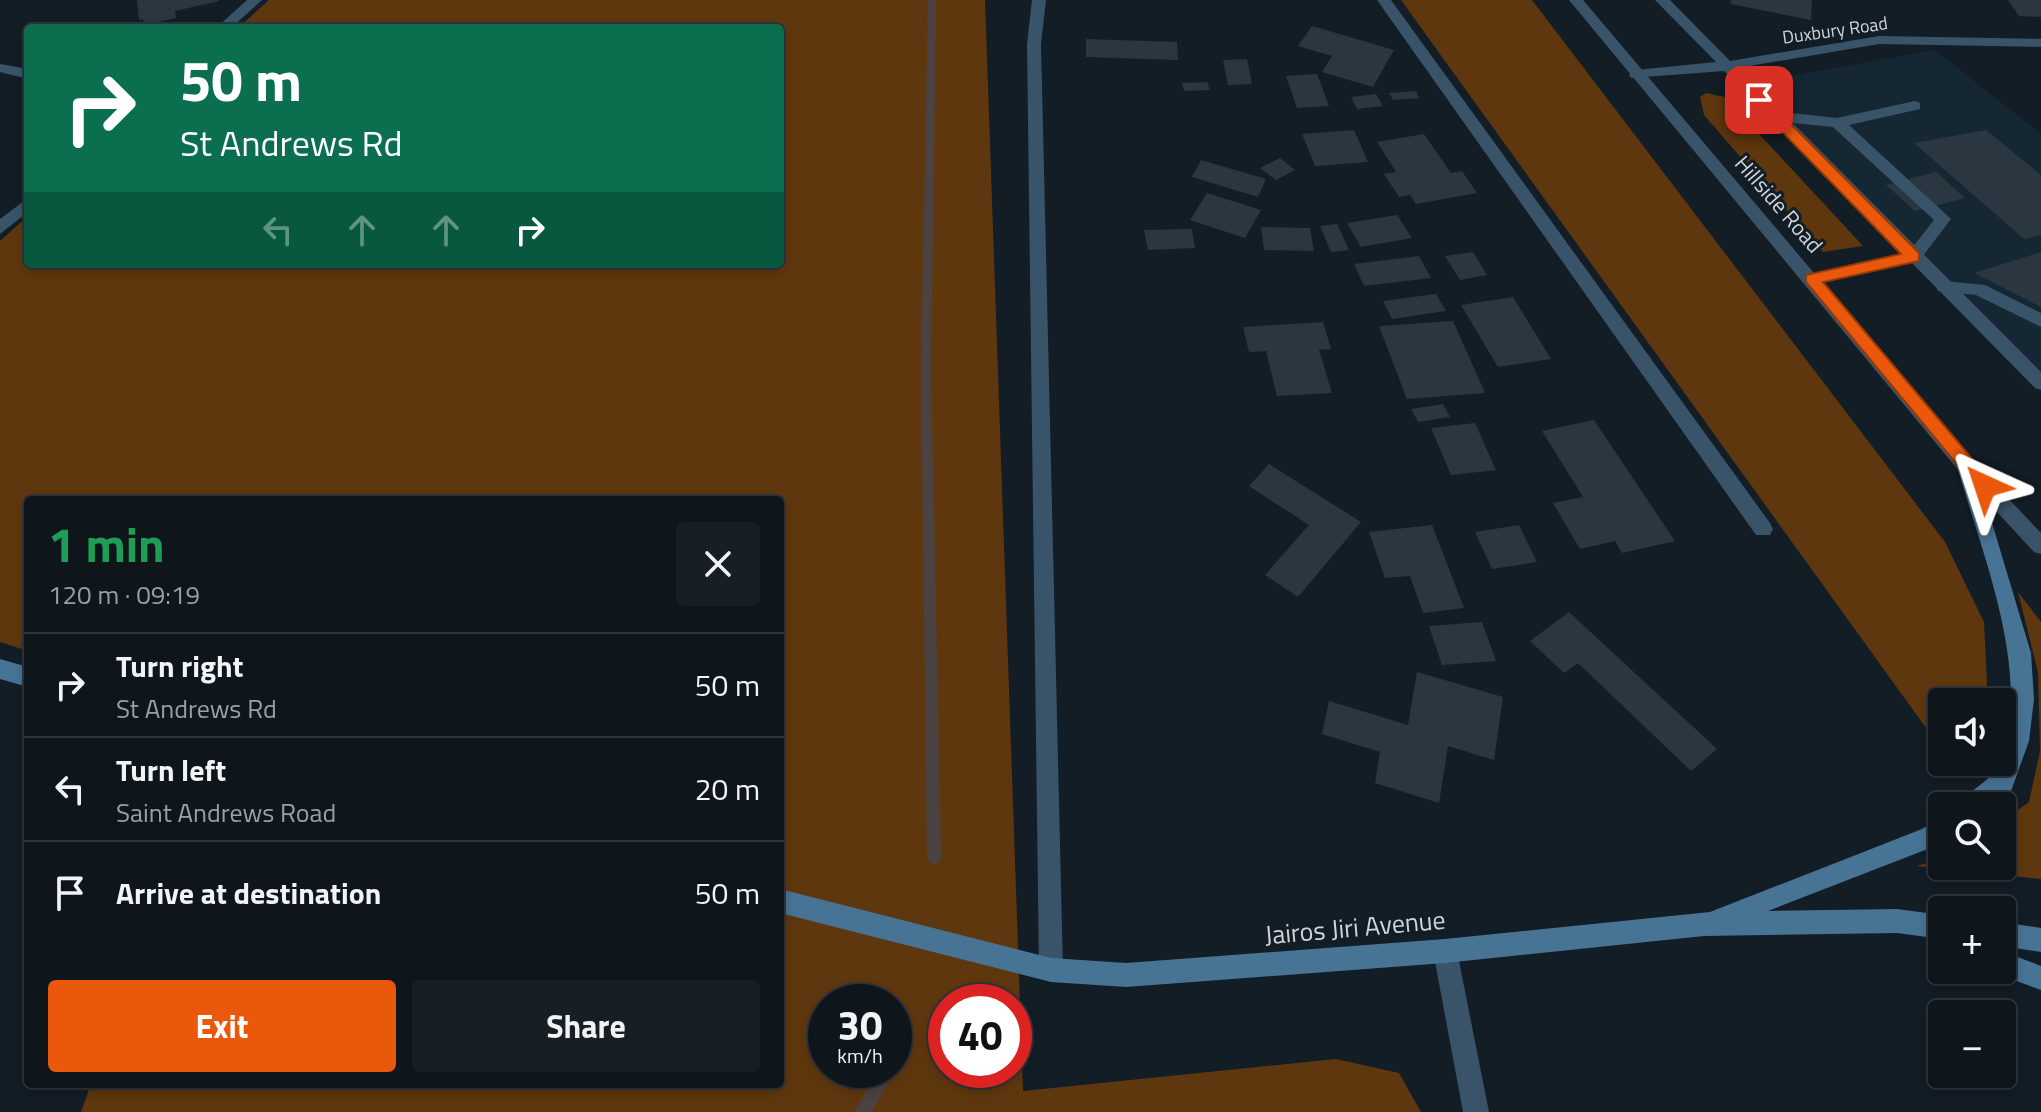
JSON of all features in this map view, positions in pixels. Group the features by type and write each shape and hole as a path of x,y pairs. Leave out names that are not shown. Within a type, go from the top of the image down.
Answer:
{"main road":[{"path":"1966,466 2020,653 2023,699 2018,741 2003,783 1991,792"},
{"path":"0,669 24,676"},
{"path":"1704,924 1928,838"},
{"name":"Jairos Jiri Avenue","path":"784,902 1051,970 1126,975 1445,951 1704,924 1897,921 1928,925"},
{"path":"1897,921 1928,933"},
{"path":"2016,936 2041,940"},
{"path":"2016,968 2041,978"}],"street":[{"path":"228,24 255,0"},
{"path":"1039,0 1034,44 1051,970"},
{"path":"1384,0 1763,529"},
{"name":"Hillside Road","path":"1576,0 1966,466 2041,546"},
{"path":"1662,0 2041,383"},
{"name":"Duxbury Road","path":"1636,75 1725,66 1879,40 2041,43"},
{"path":"0,68 24,73"},
{"path":"1774,116 1837,123 1915,106"},
{"path":"1812,279 1913,257 1943,219 1837,123"},
{"path":"0,228 24,207"},
{"path":"1944,287 1979,289 2041,321"},
{"path":"1445,951 1476,1112"}],"shaded area":[{"path":"269,0 985,0 1019,984 928,984 928,1088 1023,1088 1023,1091 1336,1059 1399,1073 1421,1112 81,1112 90,1088 784,1088 784,496 24,496 24,650 0,642 0,241 24,220 24,268 784,268 784,24 242,24"},
{"path":"1401,0 1532,0 1945,542 1984,622 1987,683 1986,688 1928,688 1928,731"},
{"path":"1935,50 2041,134 2041,376 1746,84"},
{"path":"1706,93 1725,97 1863,246 1823,252 1704,115 1700,97"},
{"path":"2018,592 2041,622 2041,879 2016,876 2016,811 2029,802 2040,751 2038,672"}],"building":[{"path":"137,0 219,0 175,11 176,18 149,24 144,24 143,19 139,20"},
{"path":"1731,0 1812,0 1811,20 1731,4"},
{"path":"2008,0 2041,0 2041,17 2019,16"},
{"path":"1312,26 1394,50 1373,87 1322,72 1332,56 1298,46"},
{"path":"1086,39 1177,42 1178,60 1086,57"},
{"path":"1247,59 1252,84 1228,85 1223,60"},
{"path":"1317,74 1329,106 1297,108 1286,76"},
{"path":"1207,82 1210,90 1184,91 1182,83"},
{"path":"1416,91 1419,98 1393,100 1389,93"},
{"path":"1376,94 1383,106 1357,109 1351,97"},
{"path":"1354,130 1368,162 1315,166 1302,134"},
{"path":"1986,130 2041,175 2041,235 2024,239 1914,143"},
{"path":"1424,134 1451,173 1462,171 1477,193 1416,204 1410,195 1399,197 1384,174 1396,172 1377,142"},
{"path":"1280,158 1295,170 1276,180 1260,168"},
{"path":"1201,160 1266,179 1258,197 1192,177"},
{"path":"1936,172 1965,198 1915,211 1886,185"},
{"path":"1207,193 1261,210 1245,238 1190,220"},
{"path":"1397,215 1412,238 1361,247 1347,223"},
{"path":"1337,224 1349,250 1331,252 1320,226"},
{"path":"1261,227 1310,228 1314,251 1264,250"},
{"path":"1192,229 1195,248 1148,250 1144,230"},
{"path":"1473,252 1487,275 1460,280 1445,256"},
{"path":"2041,252 2041,307 1974,273"},
{"path":"1419,256 1431,278 1364,286 1354,264"},
{"path":"1436,294 1446,311 1392,319 1383,301"},
{"path":"1513,297 1551,359 1498,367 1461,305"},
{"path":"1453,321 1485,393 1407,399 1379,326"},
{"path":"1323,322 1331,349 1319,350 1332,393 1277,396 1266,351 1249,352 1243,327"},
{"path":"1443,404 1450,417 1418,422 1411,409"},
{"path":"1594,420 1675,541 1622,553 1615,541 1580,549 1553,503 1583,497 1542,431"},
{"path":"1475,423 1496,470 1451,475 1431,428"},
{"path":"1269,464 1361,522 1298,597 1265,575 1309,525 1249,486"},
{"path":"1432,525 1464,608 1423,613 1410,576 1385,578 1369,532"},
{"path":"1519,525 1537,562 1492,569 1475,532"},
{"path":"1569,612 1717,749 1691,771 1578,663 1564,673 1530,641"},
{"path":"1482,622 1496,661 1442,665 1429,626"},
{"path":"1417,672 1503,697 1494,760 1448,746 1439,803 1375,783 1380,752 1322,734 1329,701 1408,725"}],"waterway":[{"path":"932,0 926,371 934,857"},
{"path":"862,1112 877,1088"}],"route":[{"path":"1759,100 1913,257 1812,279 1985,486"}]}
